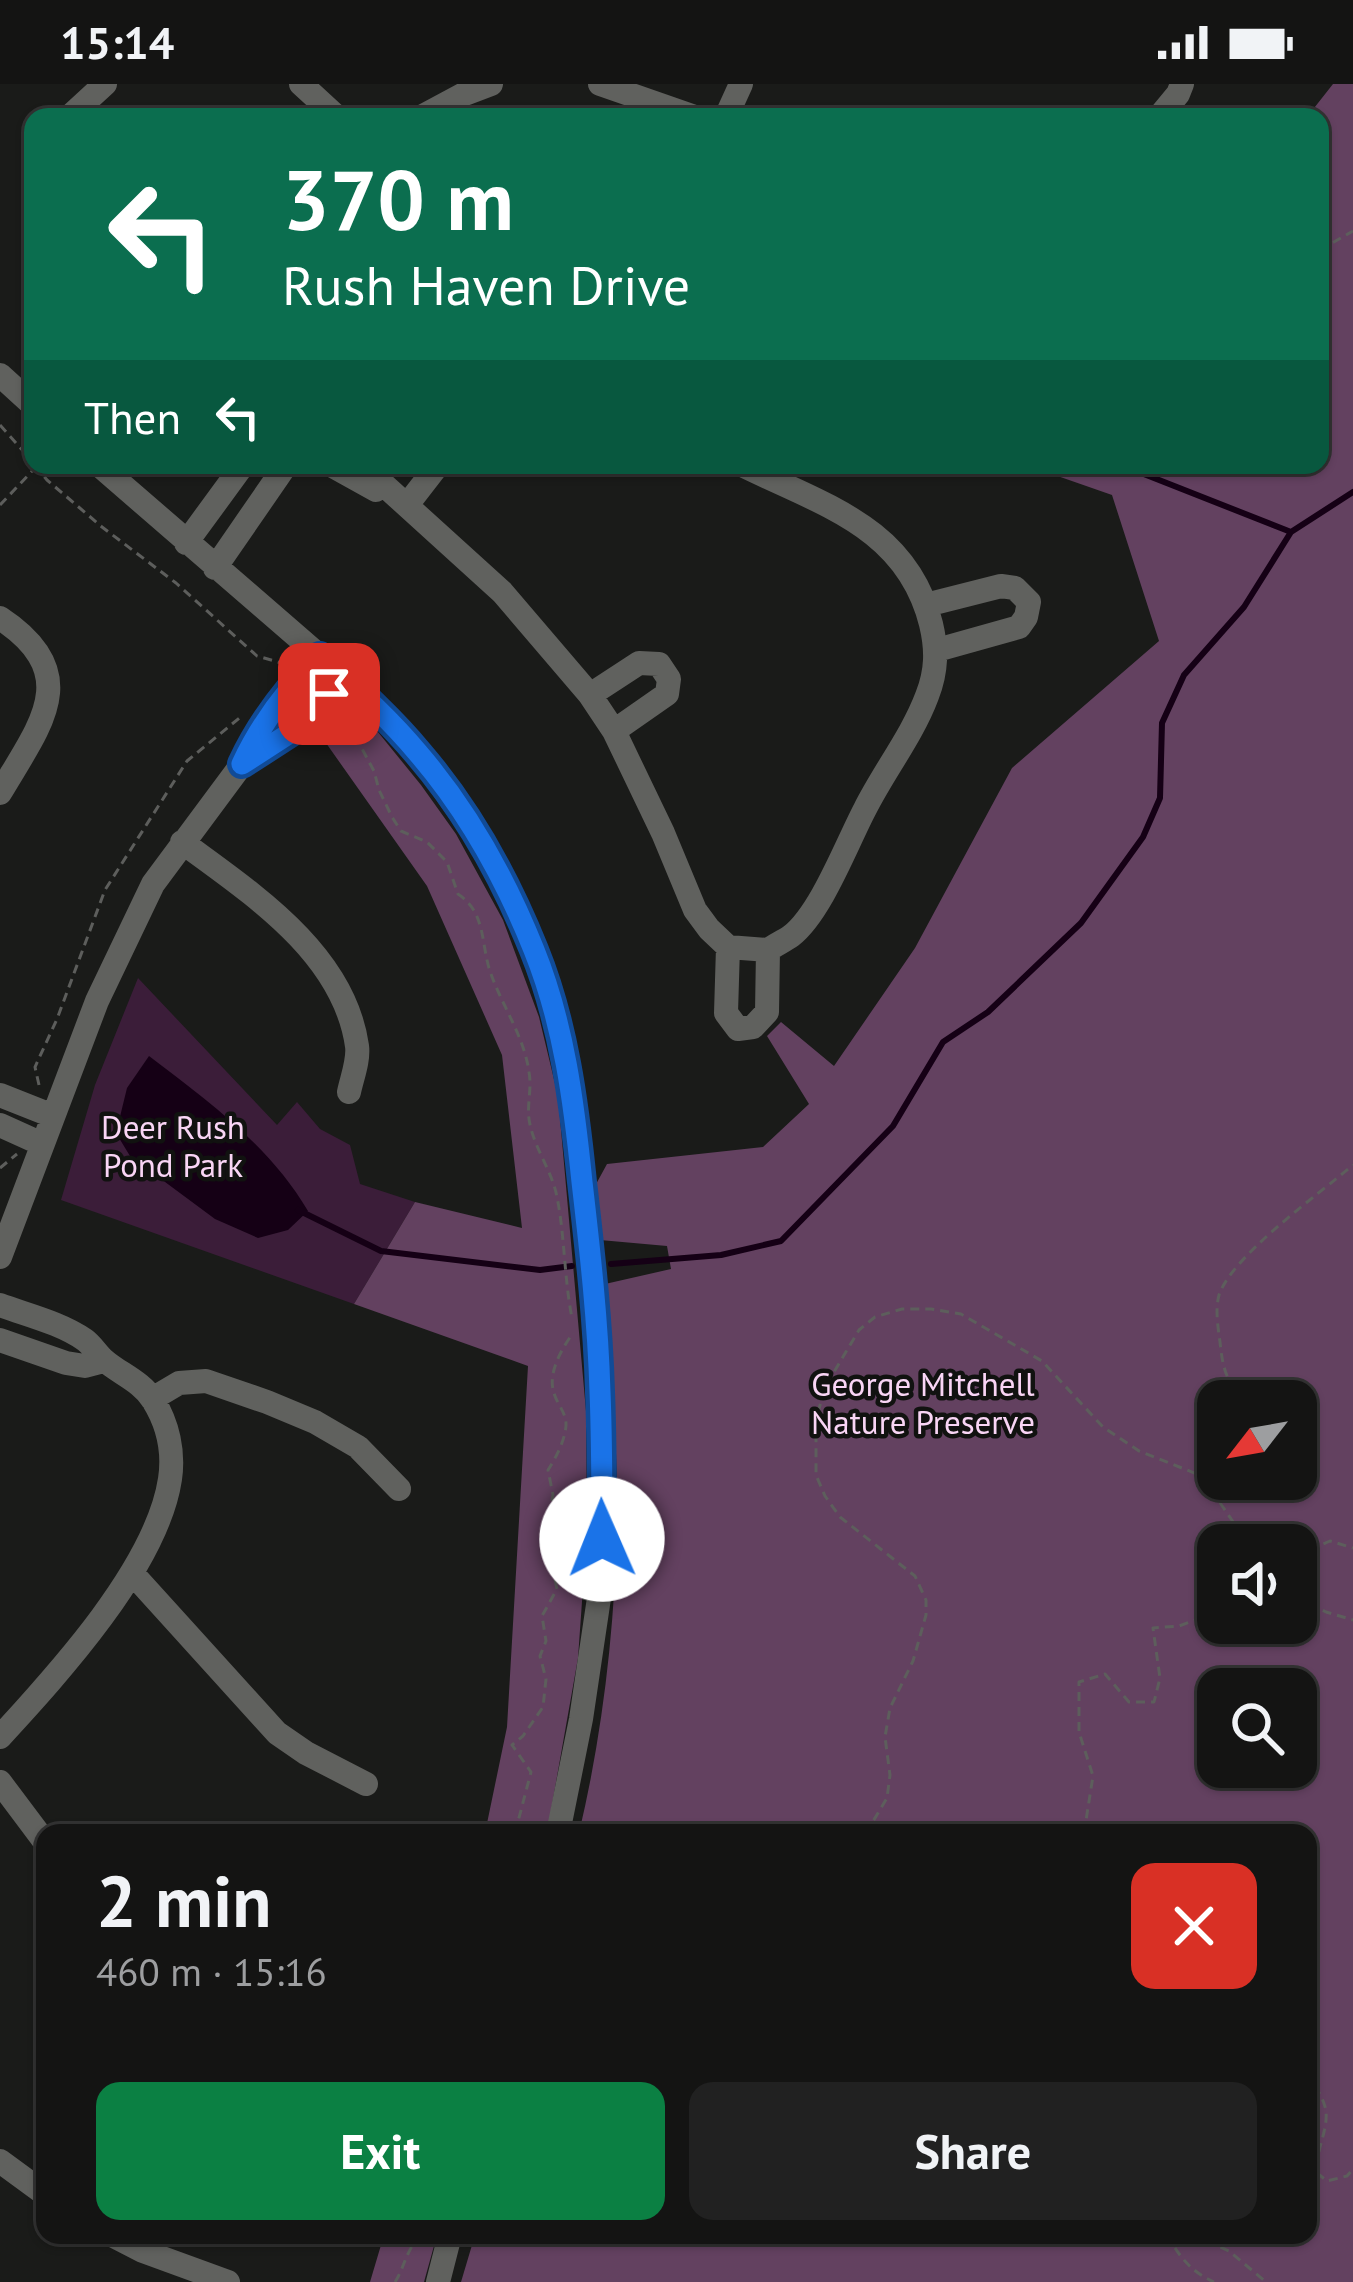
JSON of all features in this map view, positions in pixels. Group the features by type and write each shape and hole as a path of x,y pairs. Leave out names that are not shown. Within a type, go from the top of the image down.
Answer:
{"street":[{"path":"79,108 105,84"},
{"path":"301,84 327,108"},
{"path":"438,108 491,84"},
{"path":"599,84 669,108"},
{"path":"0,375 24,397"},
{"path":"109,474 215,568 312,664 417,752 473,831 535,951 571,1083 600,1388 598,1598 560,1824"},
{"path":"187,543 237,474"},
{"path":"215,568 280,474"},
{"path":"348,474 407,505"},
{"path":"372,474 502,592 590,695 614,731 695,910 728,947 726,1013 738,1029 753,1027 767,1012 768,950"},
{"path":"407,505 431,474"},
{"path":"728,947 768,950 795,934 821,896 908,736 928,693 938,650 926,605 904,562 884,541 862,524 760,474"},
{"path":"926,605 1000,586 1015,588 1029,602 1019,628 938,650"},
{"path":"0,618 40,651 49,677 42,720 0,793"},
{"path":"590,695 639,663 659,664 669,679 667,694 614,731"},
{"path":"0,1257 97,1001 153,884 242,764 256,735 312,664"},
{"path":"242,764 290,733 337,686"},
{"path":"182,842 292,927 317,958 350,1018 358,1051 349,1092"},
{"path":"0,1095 53,1116"},
{"path":"0,1125 42,1144"},
{"path":"0,1305 85,1340 104,1361 125,1372 152,1399 167,1430 171,1453 170,1478 132,1573 70,1658 0,1737"},
{"path":"0,1340 66,1364 104,1361"},
{"path":"152,1399 179,1384 206,1381 267,1402 315,1421 358,1447 399,1489"},
{"path":"132,1573 277,1732 305,1753 367,1784"},
{"path":"0,1782 36,1830"},
{"path":"0,2161 36,2187"},
{"path":"129,2244 228,2282"},
{"path":"438,2282 448,2244"}],"path":[{"path":"0,425 24,452"},
{"path":"0,505 26,474"},
{"path":"42,474 257,656 274,663 312,664"},
{"path":"337,686 346,722 401,831 427,842 447,862 458,894 481,920 489,966 530,1073 529,1119 557,1198 574,1330 555,1363 553,1394 566,1424 548,1469 558,1553 553,1571 557,1589 542,1616 546,1641 540,1656 546,1679 543,1707 512,1745 531,1772 517,1824"},
{"path":"1227,1380 1217,1313 1220,1294 1239,1261 1353,1165"},
{"path":"871,1824 887,1798 890,1775 885,1737 890,1708 913,1660 926,1600 915,1576 840,1517 817,1474 816,1420 825,1387 859,1330 875,1317 902,1310 961,1314 1042,1361 1103,1427 1139,1450 1197,1474"},
{"path":"1317,1547 1330,1541 1353,1548"},
{"path":"1317,1608 1353,1620"},
{"path":"1085,1824 1093,1776 1079,1732 1079,1682 1106,1674 1129,1702 1154,1702 1160,1678 1153,1628 1197,1620"},
{"path":"1317,2090 1326,2107 1317,2154"},
{"path":"1317,2173 1327,2181 1347,2176 1353,2169"},
{"path":"395,2282 413,2244"},
{"path":"1172,2244 1182,2261 1214,2282"},
{"path":"1213,2244 1266,2282"}],"green space":[{"name":"George Mitchell Nature Preserve","path":"1333,84 1353,84 1353,2282 461,2282 472,2244 1317,2244 1317,1824 581,1824 601,1718 616,1562 614,1404 605,1284 671,1269 667,1246 600,1240 595,1186 607,1164 763,1147 809,1104 767,1036 781,1022 834,1066 915,948 1012,768 1159,641 1112,495 1052,474 1329,474 1329,108 1314,108"},
{"path":"342,700 356,705 456,834 503,920 539,1017 558,1096 586,1411 587,1531 578,1658 549,1824 487,1824 507,1727 528,1366 354,1304 415,1202 522,1228 502,1055 427,886 326,743 307,726 329,703"},
{"name":"Deer Rush Pond Park","path":"138,978 277,1125 297,1102 320,1129 350,1145 360,1184 415,1202 354,1304 61,1200 95,1085"},
{"path":"381,2244 435,2244 424,2282 370,2282"}],"shaded area":[{"path":"149,1056 236,1126 293,1188 308,1211 288,1230 258,1238 215,1219 130,1156 116,1133 127,1088"}],"waterway":[{"path":"1144,474 1291,532"},
{"path":"611,1264 721,1255 781,1241 893,1126 943,1042 988,1012 1081,923 1143,837 1160,798 1162,723 1184,675 1244,607 1291,532 1353,492"},
{"path":"298,1210 381,1251 540,1270 572,1266"}],"route":[{"path":"329,694 290,733 242,764 271,713 320,656 365,697 441,782 511,898 544,978 571,1083 587,1224 600,1388 602,1539"}]}
